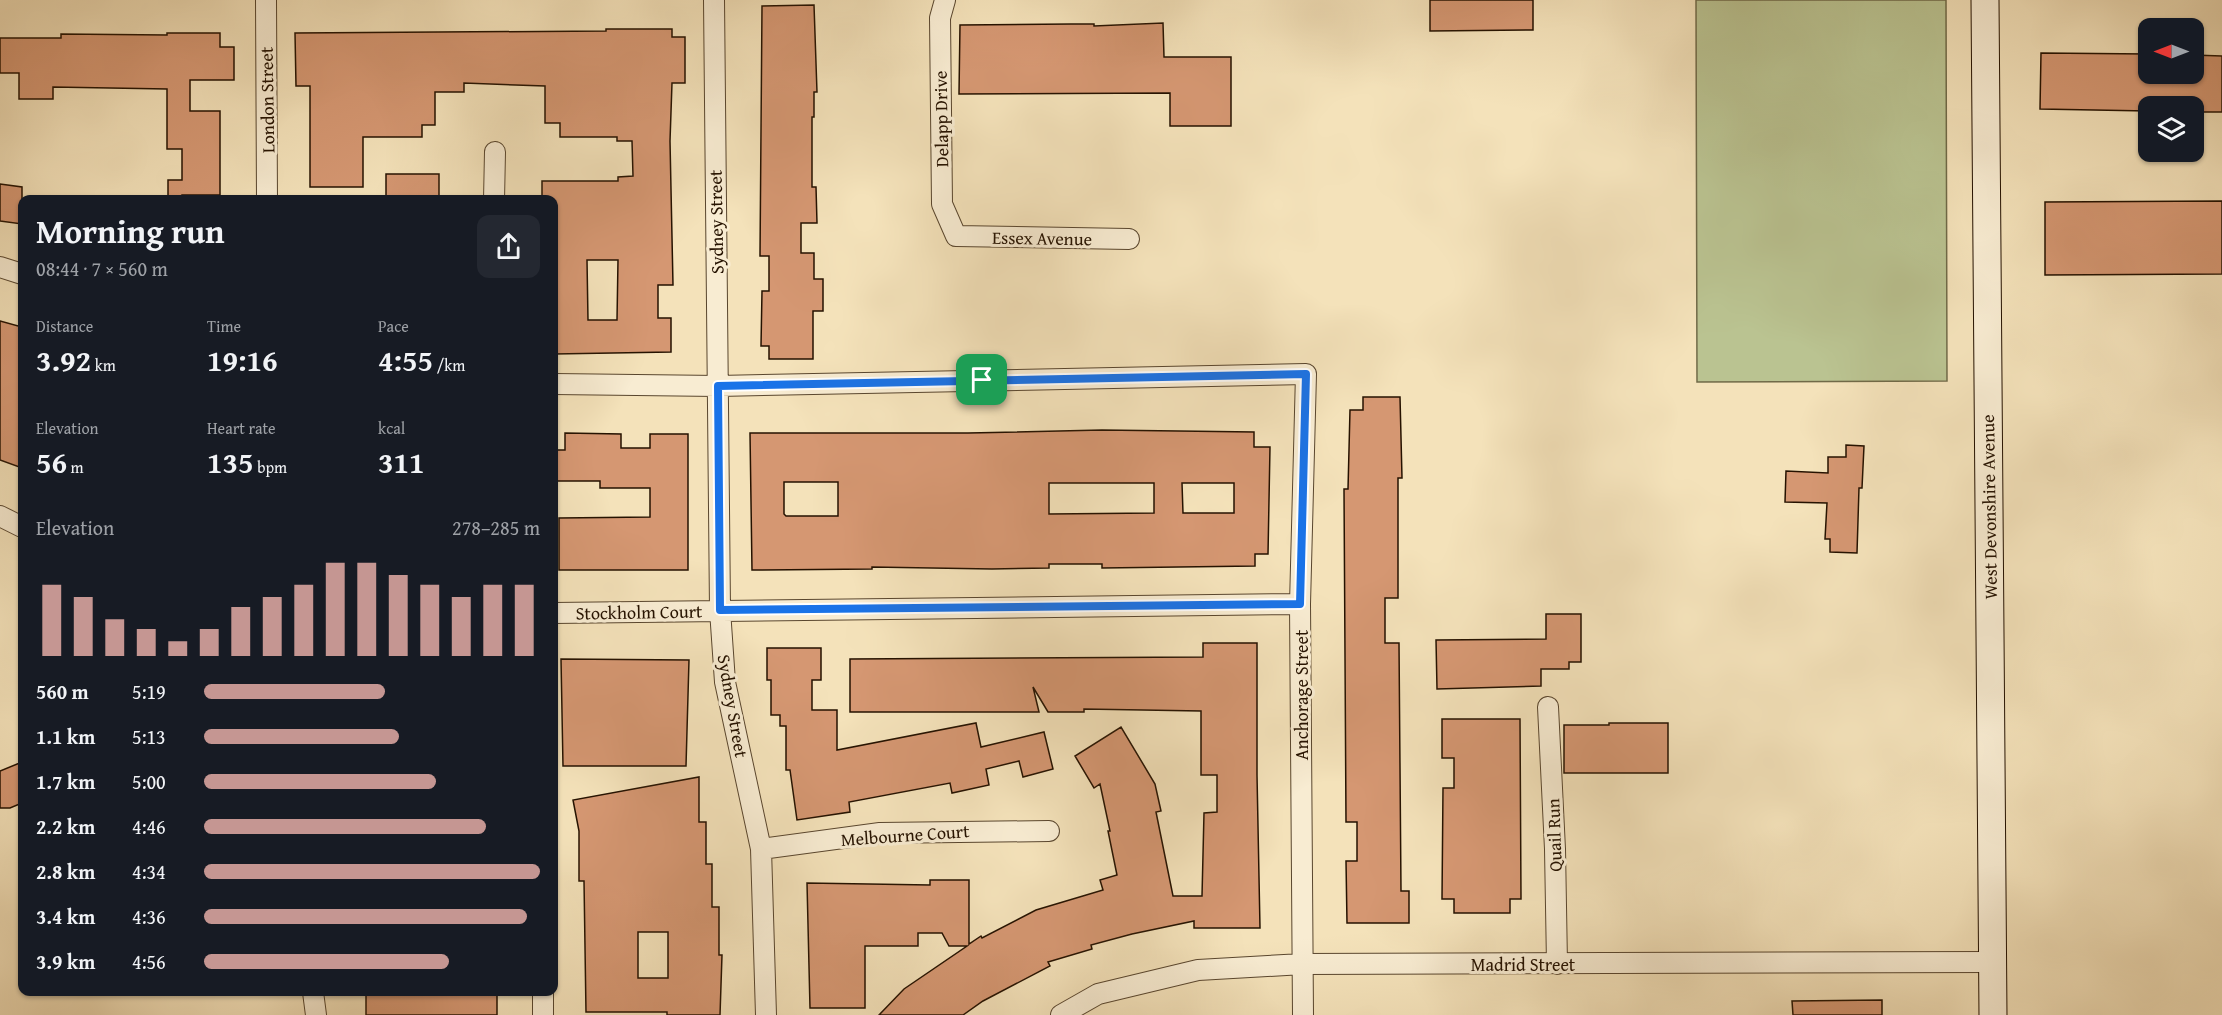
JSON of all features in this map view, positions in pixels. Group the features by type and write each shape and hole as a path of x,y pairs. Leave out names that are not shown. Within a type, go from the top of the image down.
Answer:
{"main road":[{"name":"West Devonshire Avenue","path":"1985,0 1993,1015"}],"street":[{"name":"London Street","path":"266,0 267,195"},
{"name":"Sydney Street","path":"714,0 720,610 725,682 761,849 766,1015"},
{"name":"Delapp Drive","path":"945,0 940,18 942,204 956,236"},
{"path":"494,195 495,152"},
{"name":"Essex Avenue","path":"956,236 1129,239"},
{"path":"0,267 18,273"},
{"name":"Anchorage Street","path":"718,386 1306,374 1300,604 1303,1015"},
{"path":"558,384 718,386"},
{"path":"0,516 18,525"},
{"name":"Stockholm Court","path":"558,613 1300,604"},
{"name":"Quail Run","path":"1548,707 1555,849 1557,963"},
{"name":"Melbourne Court","path":"761,849 880,833 1049,831"},
{"name":"Madrid Street","path":"1061,1015 1098,994 1198,970 1303,964 1993,962"},
{"path":"314,996 316,1015"},
{"path":"543,996 543,1015"}],"green space":[{"path":"1696,0 1946,0 1947,381 1697,382"}],"building":[{"path":"1430,0 1533,0 1533,30 1430,31"},
{"path":"814,5 817,92 814,92 814,117 812,117 812,187 816,187 817,223 801,223 801,253 814,253 814,279 823,279 823,311 813,311 813,359 769,359 769,346 761,346 762,291 769,291 769,256 760,256 762,6"},
{"path":"1163,23 1164,57 1231,57 1231,126 1170,126 1170,93 959,94 960,25 1094,24 1094,26"},
{"path":"672,29 672,37 685,37 685,83 672,83 670,141 673,285 658,285 658,318 671,318 671,352 558,354 558,195 542,195 542,181 618,181 618,177 633,176 632,141 617,141 617,137 560,137 560,123 545,123 545,86 464,83 464,92 435,92 435,125 422,125 422,137 363,137 363,187 310,187 310,86 296,86 295,33","holes":["587,260 618,260 617,320 588,320"]},
{"path":"167,33 220,33 220,47 234,47 234,80 190,80 190,111 220,111 220,195 168,195 168,180 182,180 182,149 167,149 167,89 53,87 53,99 19,99 19,73 0,73 0,38 61,38 61,34 167,35"},
{"path":"2041,53 2138,54 2138,84 2204,84 2204,55 2222,56 2222,112 2204,112 2204,96 2138,96 2138,111 2040,109"},
{"path":"386,174 439,174 439,195 386,195"},
{"path":"0,184 22,187 22,195 18,195 18,223 0,221"},
{"path":"2222,201 2222,274 2045,275 2045,202"},
{"path":"0,321 18,326 18,467 0,460"},
{"path":"1363,397 1400,397 1402,478 1398,478 1398,598 1385,598 1385,643 1399,643 1401,891 1409,891 1409,923 1347,923 1346,861 1357,861 1357,822 1346,822 1344,489 1348,489 1350,410 1363,410"},
{"path":"1102,430 1254,432 1254,447 1270,447 1268,554 1255,554 1255,566 1102,568 1102,564 1049,564 1049,568 872,567 872,569 752,570 750,433 968,433","holes":["784,482 838,482 838,516 786,516 784,514","1049,483 1154,483 1154,513 1049,514","1182,483 1234,483 1234,513 1183,513"]},
{"path":"565,433 621,434 621,448 650,448 650,434 688,434 688,570 559,570 559,518 650,517 650,488 600,488 600,481 558,481 558,450 565,450"},
{"path":"1846,445 1864,446 1862,488 1859,488 1857,553 1830,552 1830,539 1825,539 1827,503 1785,502 1786,471 1828,473 1828,457 1846,457"},
{"path":"1546,614 1581,614 1581,662 1569,662 1569,669 1541,669 1541,686 1437,689 1436,640 1546,639"},
{"path":"1203,643 1257,643 1260,928 1194,928 1194,921 1132,934 1091,945 1092,949 1048,962 1050,966 983,1001 963,1015 879,1015 904,989 967,946 949,946 942,933 918,933 918,946 865,946 865,1008 810,1008 807,883 930,885 930,880 969,880 969,944 1036,910 1103,890 1100,880 1117,875 1108,831 1110,831 1100,784 1094,788 1075,756 1121,727 1155,784 1161,811 1156,812 1173,896 1202,896 1204,813 1217,812 1217,775 1201,775 1201,711 1084,709 1084,712 1048,712 1033,687 1039,712 850,712 850,659 1203,657"},
{"path":"767,648 821,648 821,680 812,680 812,710 837,710 837,750 976,723 981,747 1044,732 1053,769 1023,777 1019,761 986,769 989,785 952,793 950,783 849,802 850,812 797,820 790,770 786,770 786,726 780,726 780,715 771,715 771,680 767,680"},
{"path":"561,659 689,660 686,766 563,766"},
{"path":"1442,719 1520,719 1521,899 1510,899 1510,913 1454,913 1454,899 1442,899 1443,788 1454,788 1454,758 1442,758"},
{"path":"1609,723 1668,723 1668,773 1564,773 1564,725 1609,725"},
{"path":"18,764 18,805 10,808 0,808 0,771"},
{"path":"699,777 699,822 706,822 706,864 712,864 712,907 719,907 719,955 722,955 720,1015 667,1015 667,1012 586,1012 584,881 579,881 579,831 573,800","holes":["638,932 668,932 668,978 638,978"]},
{"path":"366,996 497,996 497,1015 366,1015"},
{"path":"1882,1000 1882,1015 1793,1015 1792,1001"}],"route":[{"path":"1306,374 1300,604 720,610 718,386 982,380 1306,374"}]}
